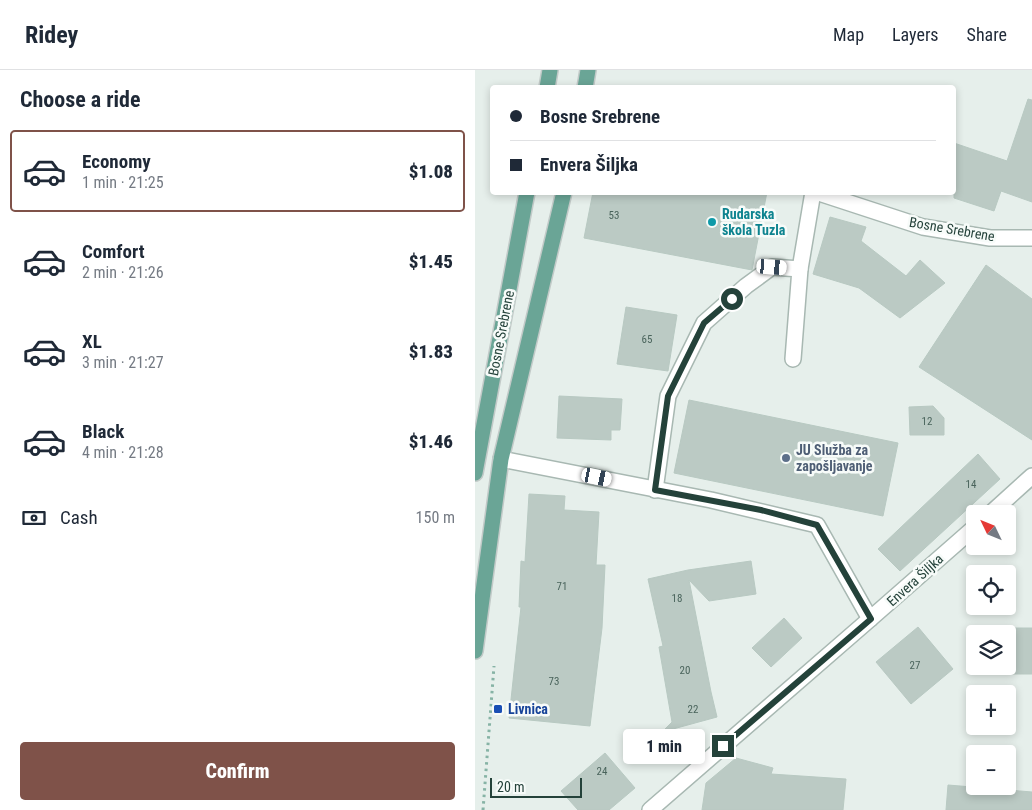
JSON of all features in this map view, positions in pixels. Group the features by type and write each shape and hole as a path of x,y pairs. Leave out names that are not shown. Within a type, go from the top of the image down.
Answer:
{"main road":[{"path":"548,85 550,70"},
{"path":"586,85 589,70"},
{"name":"Bosne Srebrene","path":"475,473 526,195"},
{"name":"Bosne Srebrene","path":"475,651 501,459 563,195"}],"street":[{"name":"Bosne Srebrene","path":"793,358 800,269 814,195"},
{"name":"Bosne Srebrene","path":"824,195 923,227 990,238 1032,238"},
{"path":"655,490 668,396 704,323 746,286 772,267 800,269"},
{"path":"501,459 520,461 655,490 761,510 817,525 871,619"},
{"path":"999,505 1032,476"},
{"name":"Envera Šiljka","path":"649,810 966,535"}],"building":[{"path":"1028,99 1032,100 1032,202 1001,191 994,211 954,198 954,195 956,195 956,144 1007,161"},
{"name":"Rudarska škola Tuzla","path":"592,195 766,195 752,270 584,238"},
{"path":"830,217 866,227 861,241 906,276 920,260 945,283 900,318 859,288 813,274"},
{"path":"986,265 1032,299 1032,440 919,367"},
{"path":"626,307 677,315 668,371 617,364"},
{"path":"559,396 622,399 620,430 611,430 611,440 557,438"},
{"name":"JU Služba za zapošljavanje","path":"689,400 898,443 883,516 674,473"},
{"path":"933,406 944,418 944,435 910,435 909,407"},
{"path":"978,454 1000,479 972,505 966,505 966,510 900,571 878,549"},
{"path":"529,494 565,496 564,510 599,512 596,565 605,565 602,628 590,726 509,718 521,607 519,607 521,561 525,562"},
{"path":"751,561 756,594 709,601 689,580 717,717 662,732 672,722 659,647 663,646 648,579 688,570"},
{"path":"784,618 802,638 771,667 752,648"},
{"path":"918,627 953,669 911,704 876,662"},
{"path":"1016,628 1032,628 1032,674 1016,674"},
{"path":"605,753 635,788 609,810 578,810 561,791"},
{"path":"736,758 773,768 771,774 846,779 843,810 702,810 706,783"},
{"path":"948,785 966,786 966,795 1016,795 1016,791 1032,792 1032,810 946,810"}],"place":[{"name":"Rudarska škola Tuzla","path":"712,222"},
{"name":"JU Služba za zapošljavanje","path":"786,458"},
{"name":"Livnica","path":"498,709"}],"route":[{"path":"723,746 871,619 817,525 761,510 655,490 668,396 704,323 732,299"}]}
